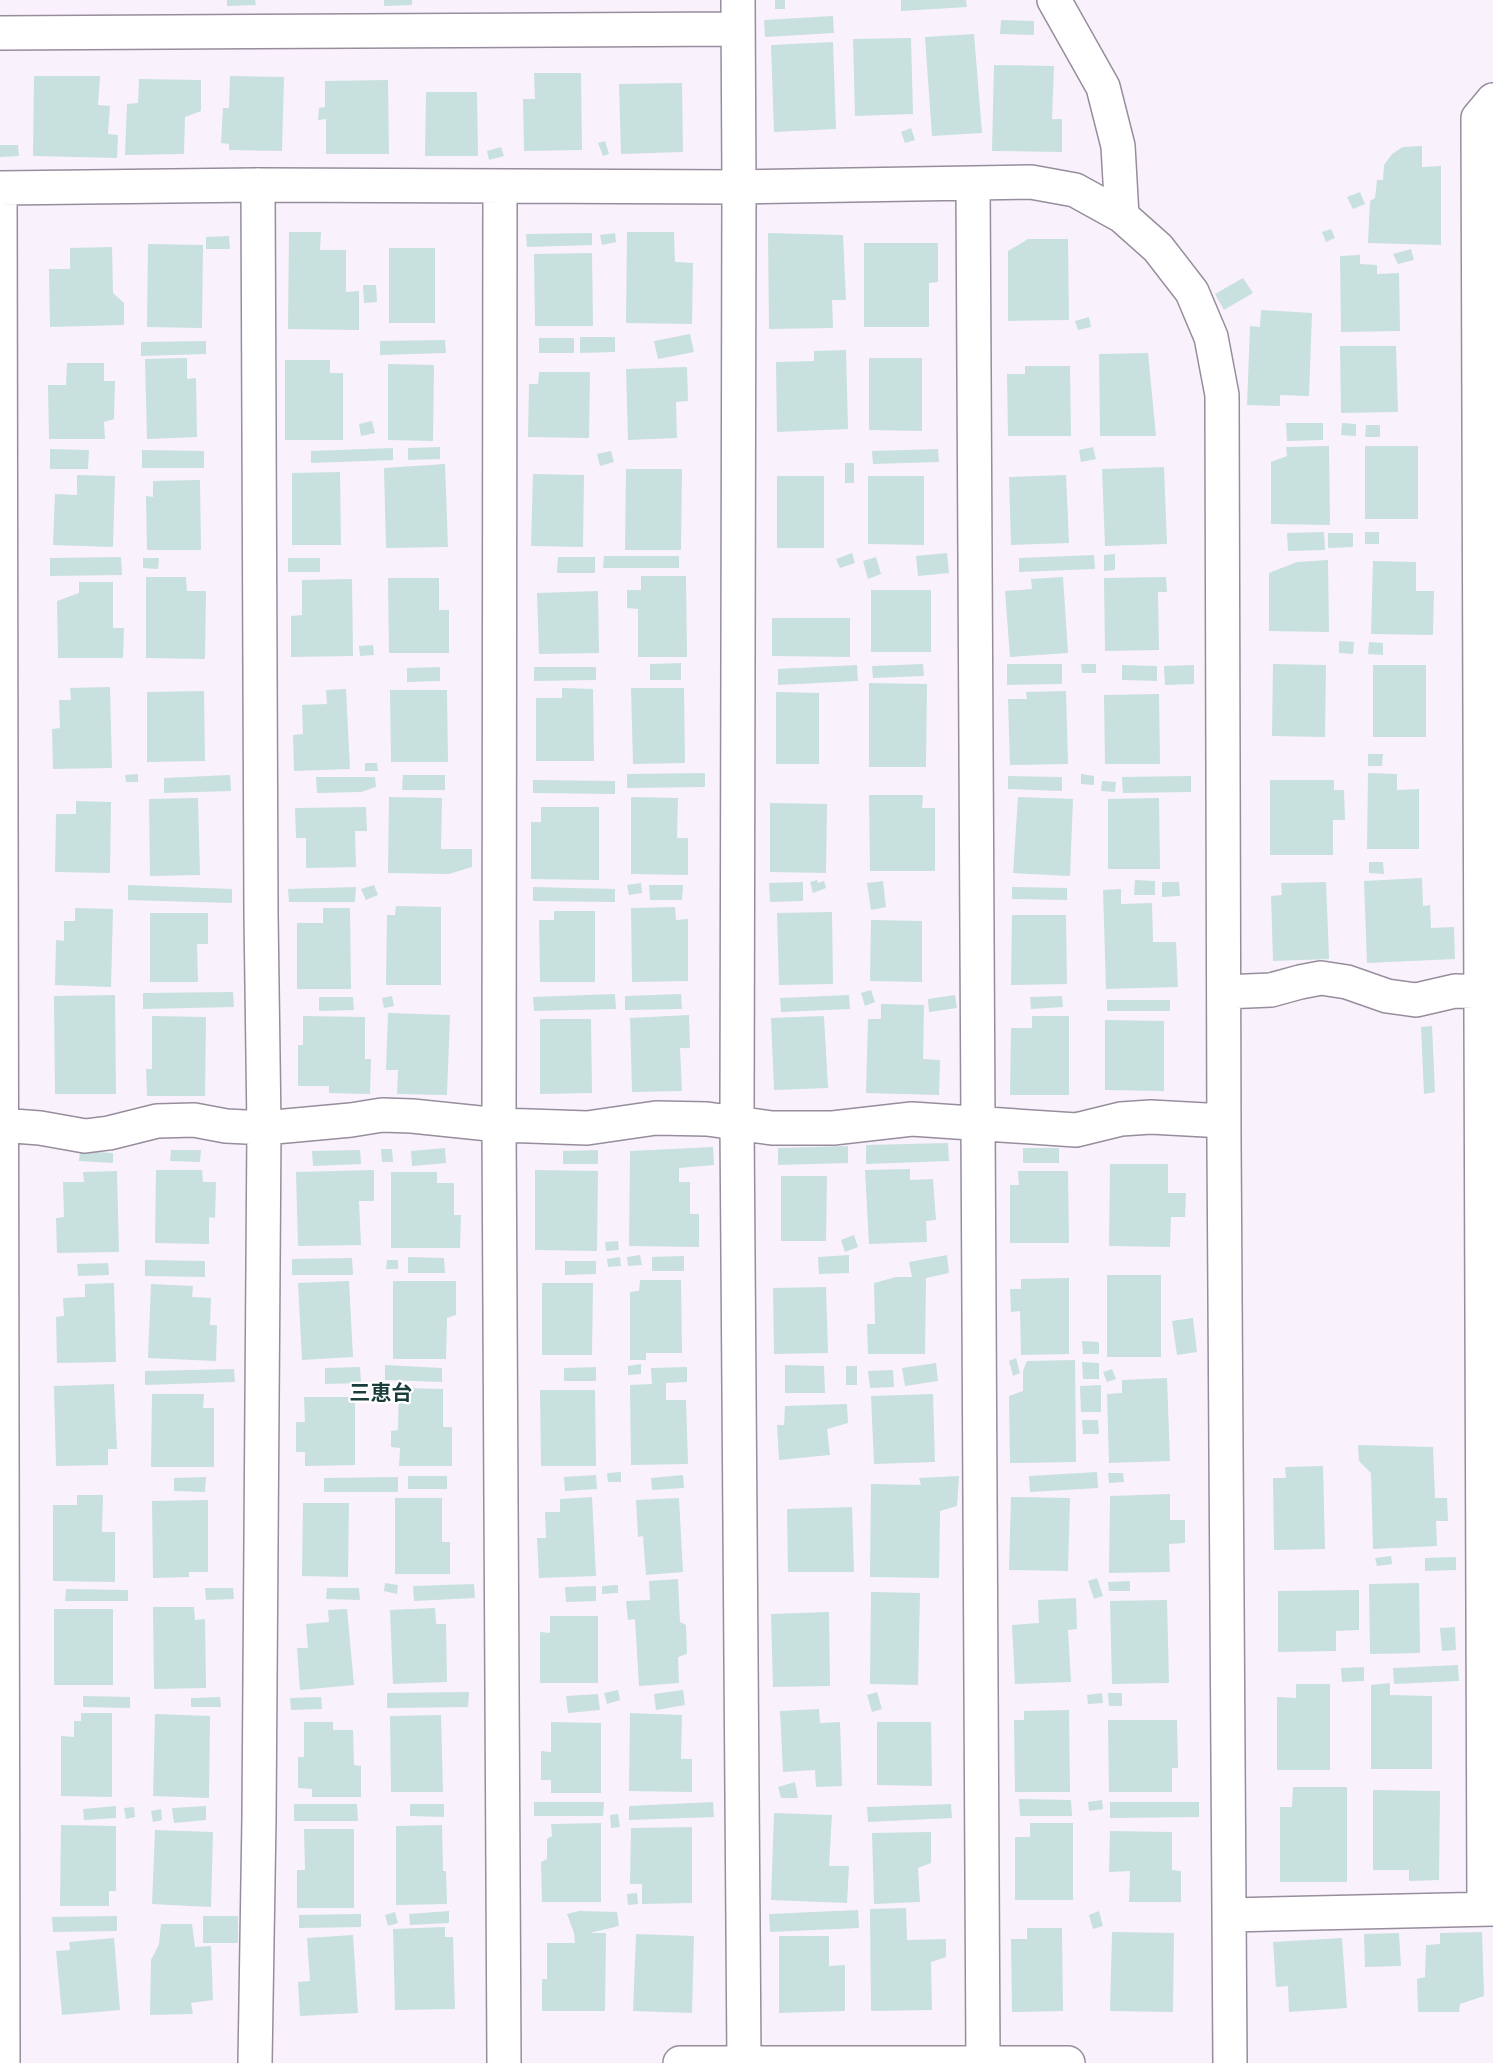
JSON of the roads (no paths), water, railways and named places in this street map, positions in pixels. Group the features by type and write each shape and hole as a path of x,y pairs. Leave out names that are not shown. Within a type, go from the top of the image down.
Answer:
{"street":[{"path":"1054,0 1103,87 1118,146 1122,216"},
{"path":"0,33 738,14 740,187 738,1123 744,2062"},
{"path":"1230,1915 1489,1909 1487,992 1478,118 1493,100"},
{"path":"3,2063 0,188 258,185 740,187 1031,182 1075,190 1122,216 1158,248 1192,292 1211,338 1222,395 1230,2063"},
{"path":"973,184 983,2062"},
{"path":"255,2063 264,1128 258,185"},
{"path":"500,186 500,1125 504,2063"},
{"path":"1224,992 1271,990 1320,978 1347,982 1387,996 1416,1000 1455,991 1487,992"},
{"path":"0,1125 40,1128 85,1136 109,1133 157,1121 194,1120 226,1126 264,1128 381,1115 500,1125 587,1128 656,1118 707,1119 772,1128 834,1128 912,1119 1076,1130 1121,1119 1224,1121"},
{"path":"680,2063 1068,2063"}],"district":[{"name":"三恵台","path":"381,1393"}]}
